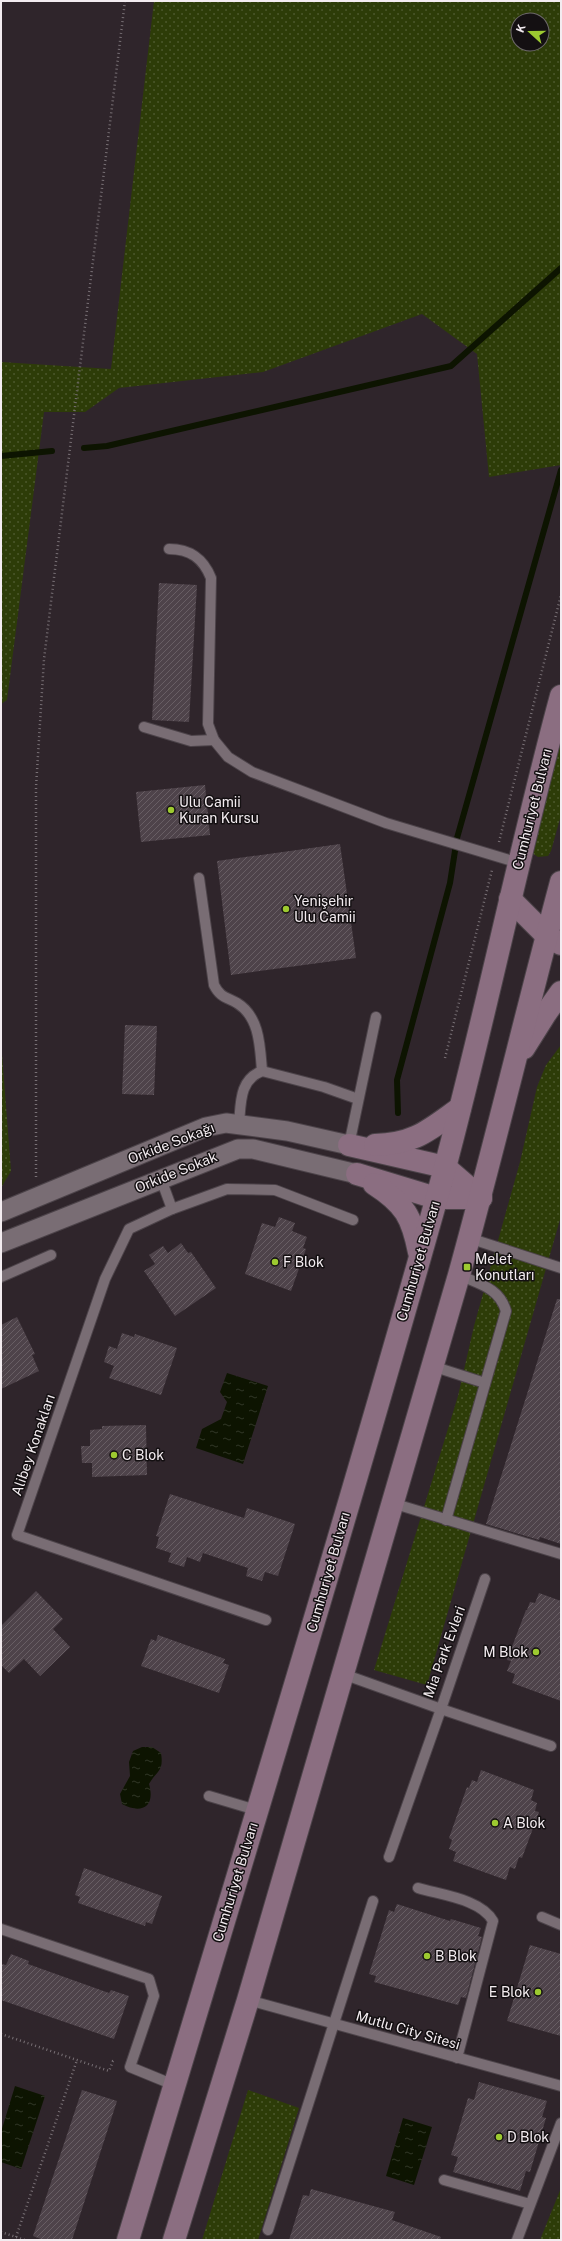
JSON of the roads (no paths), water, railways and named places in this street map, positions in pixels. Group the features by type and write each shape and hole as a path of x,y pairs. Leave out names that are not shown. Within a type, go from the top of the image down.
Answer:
{"street":[{"name":"Cumhuriyet Bulvarı","path":"128,2240 256,1810 312,1628 445,1167 537,783 561,696"},
{"path":"174,2240 248,2000 459,1275 480,1198 511,1070 554,940 561,882"},
{"path":"510,898 557,908"},
{"path":"510,898 554,940"},
{"path":"511,1070 546,1013 561,992"},
{"path":"349,1145 397,1144 414,1139 460,1108"},
{"name":"Orkide Sokağı","path":"1,1212 206,1127 226,1122 287,1131 349,1145"},
{"path":"349,1145 445,1167 480,1198"},
{"name":"Orkide Sokak","path":"1,1243 238,1149 253,1149 357,1174"},
{"path":"357,1174 436,1198 480,1198"},
{"path":"357,1174 381,1189 408,1213 413,1224 419,1256"}],"lane":[{"path":"169,550 188,551 197,556 203,562 211,578 207,714 208,724 214,740 228,757 252,772 386,823 519,863"},
{"path":"144,727 191,741 214,740"},
{"path":"198,878 214,985 223,998 236,1003 250,1015 259,1036 262,1071"},
{"path":"349,1145 376,1017"},
{"path":"239,1124 244,1086 254,1074 262,1071 324,1087 358,1099"},
{"path":"161,1179 172,1209"},
{"name":"Alibey Konakları","path":"266,1620 17,1535 105,1279 130,1229 172,1209 227,1189 275,1190 353,1220"},
{"path":"469,1238 561,1268"},
{"path":"1,1277 52,1255"},
{"path":"446,1520 506,1311 495,1291 459,1275"},
{"path":"432,1366 485,1383"},
{"path":"392,1503 561,1554"},
{"name":"Mia Park Evleri","path":"343,1674 441,1709 485,1579"},
{"path":"389,1857 441,1709 551,1746"},
{"path":"209,1796 256,1810"},
{"path":"418,1888 478,1905 490,1915 493,1921 457,2058"},
{"path":"268,2230 373,1901"},
{"path":"542,1917 561,1926"},
{"path":"1,1929 150,1979 154,1996 130,2067 174,2085"},
{"name":"Mutlu City Sitesi","path":"248,2000 561,2086"},
{"path":"517,2240 561,2123"},
{"path":"444,2180 530,2204"}],"water":[{"path":"227,1373 268,1386 243,1464 196,1448 202,1429 221,1419 227,1402 220,1392"},
{"path":"142,1747 152,1747 161,1753 162,1764 149,1784 151,1792 148,1804 145,1807 135,1808 122,1804 120,1794 130,1776 129,1762 133,1751"},
{"path":"15,2086 45,2096 21,2169 1,2162 1,2132"},
{"path":"403,2118 432,2127 414,2185 386,2176"}],"waterway":[{"path":"84,448 107,446 451,366 561,268"},
{"path":"1,456 52,451"},
{"path":"398,1113 397,1080 450,883 457,838 561,470"}],"place":[{"name":"Ulu Camii Kuran Kursu","path":"171,810"},
{"name":"Yenişehir Ulu Camii","path":"286,909"},
{"name":"F Blok","path":"275,1262"},
{"name":"Melet Konutları","path":"467,1267"},
{"name":"C Blok","path":"114,1455"},
{"name":"M Blok","path":"536,1652"},
{"name":"A Blok","path":"495,1823"},
{"name":"B Blok","path":"427,1956"},
{"name":"E Blok","path":"538,1992"},
{"name":"D Blok","path":"499,2137"}]}
